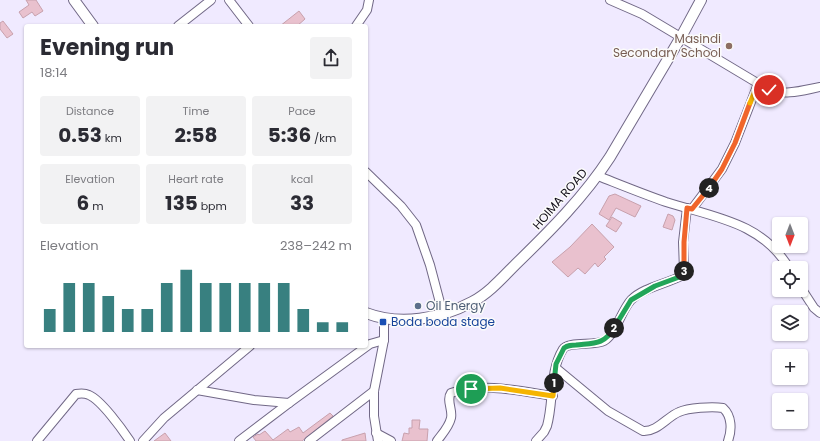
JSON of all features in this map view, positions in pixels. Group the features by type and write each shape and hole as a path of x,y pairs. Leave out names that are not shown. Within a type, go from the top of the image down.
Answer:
{"main road":[{"path":"74,0 92,24"},
{"name":"HOIMA ROAD","path":"368,314 384,319 407,320 443,314 473,302 493,286 546,235 598,176 681,37 701,0"}],"street":[{"path":"181,24 211,0"},
{"path":"229,0 247,24"},
{"path":"357,24 367,10 369,0"},
{"path":"610,0 642,14 769,90 780,92 820,87"},
{"path":"536,441 547,426 553,396 557,362 564,347 604,340 611,333 631,300 655,286 683,275 684,242 689,208 722,169 735,143 758,84"},
{"path":"368,174 401,206 416,225 430,265 443,314"},
{"path":"598,176 667,202 718,217 754,232 774,247 785,261"},
{"path":"807,297 814,308 820,313"},
{"path":"384,319 384,340 374,391 374,416 377,437 391,441"},
{"path":"368,345 384,340"},
{"path":"143,441 164,418 248,348"},
{"path":"239,441 365,348"},
{"path":"556,368 608,411 643,431 654,429 680,411 712,407 722,408 728,415 731,426 728,441"},
{"path":"437,441 446,429 450,419 451,409 449,396 451,392 471,389 500,388 553,396"},
{"path":"197,390 254,400 289,403"},
{"path":"310,441 374,391"},
{"path":"37,441 76,394 82,393 90,395 99,403 130,441"}],"building":[{"path":"26,0 36,0 43,11 35,16 32,12 23,18 19,12 29,5"},
{"path":"299,11 305,19 299,24 283,24"},
{"path":"3,21 13,34 7,38 0,29 0,23"},
{"path":"615,194 641,206 635,217 616,208 609,220 599,214 609,196"},
{"path":"668,214 673,216 675,220 672,230 663,227"},
{"path":"612,217 622,223 616,232 606,226"},
{"path":"592,224 614,247 604,257 606,259 598,267 595,263 585,274 578,268 568,277 552,262 570,247"},
{"path":"330,413 333,416 302,441 256,441 253,437 265,431 273,440 288,429 290,432 299,427 303,433"},
{"path":"412,420 420,420 419,429 428,429 427,441 402,441 404,433 409,434 409,428 412,428"},
{"path":"165,433 171,441 154,441"},
{"path":"365,433 366,441 342,441 342,440"}],"place":[{"name":"Masindi Secondary School","path":"729,46"},
{"name":"Oil Energy","path":"418,306"},
{"name":"Boda boda stage","path":"383,322"}],"route":[{"path":"471,389 500,388 553,396 557,362 566,346 601,342 608,338 631,300 655,286 683,275 687,208 692,209 722,169 735,143 758,84 769,90"}]}
